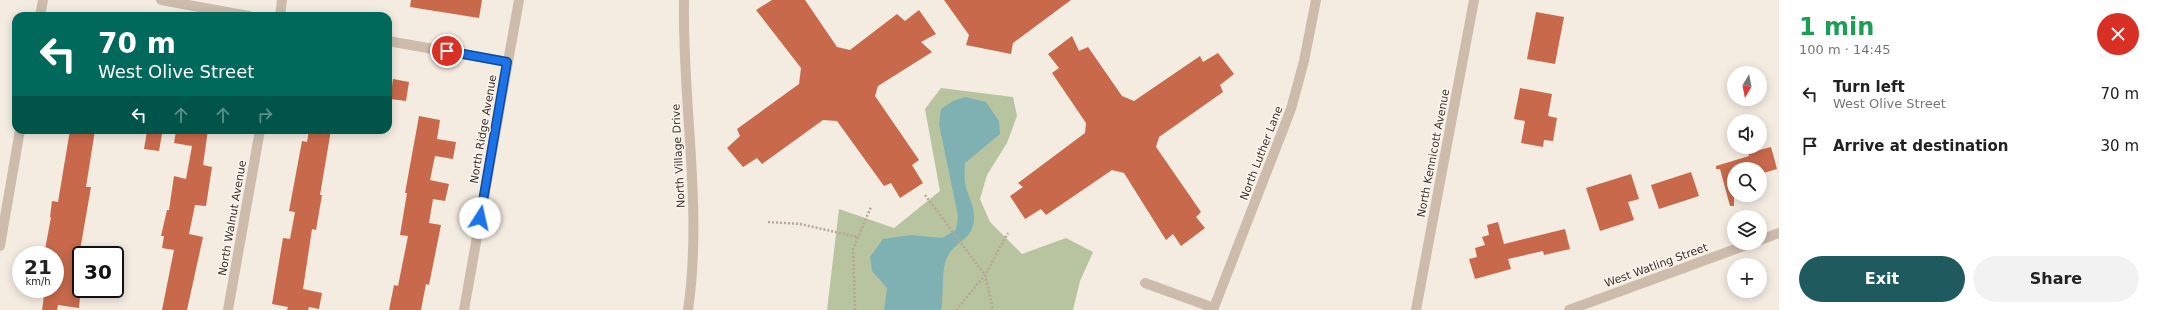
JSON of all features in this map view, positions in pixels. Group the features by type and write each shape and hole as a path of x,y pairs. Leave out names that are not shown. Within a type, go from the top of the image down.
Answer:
{"street":[{"path":"41,12 43,0"},
{"path":"161,0 227,12"},
{"path":"280,12 282,0"},
{"name":"North Ridge Avenue","path":"464,310 519,0"},
{"name":"North Village Drive","path":"684,0 685,71 694,201 693,275 688,310"},
{"name":"North Luther Lane","path":"1214,309 1290,109 1304,61 1316,0"},
{"name":"North Kennicott Avenue","path":"1416,310 1474,0"},
{"path":"392,42 507,62"},
{"path":"0,246 19,134"},
{"name":"North Walnut Avenue","path":"228,310 259,134"},
{"path":"1767,237 1779,233"},
{"name":"West Watling Street","path":"1569,310 1733,250"},
{"path":"1145,283 1214,309"}],"path":[{"path":"925,195 985,275 994,310"},
{"path":"855,310 853,249 871,207"},
{"path":"768,222 800,224 858,237"},
{"path":"956,310 985,275 1008,233"}],"green space":[{"path":"941,88 1013,97 1017,116 1007,143 987,175 980,199 990,222 1022,254 1066,238 1093,252 1080,281 1073,310 827,310 839,209 894,228 940,191 925,109"}],"water":[{"path":"965,97 986,102 999,121 1000,134 965,163 965,182 974,215 973,226 966,238 951,251 947,257 944,272 941,310 884,310 887,288 872,271 870,257 883,239 911,235 942,238 956,230 958,216 939,124 941,109 953,101"}],"building":[{"path":"411,0 482,0 479,18 410,7"},
{"path":"772,0 805,0 837,47 850,50 897,14 905,21 919,10 936,34 921,42 932,52 878,86 875,96 919,160 912,165 923,183 900,198 891,183 884,186 837,121 823,120 762,164 757,158 743,167 727,148 740,136 737,129 799,84 801,68 756,10"},
{"path":"944,0 1071,0 1013,43 1011,54 966,45 969,35"},
{"path":"1536,12 1564,17 1555,64 1527,59"},
{"path":"1072,36 1079,51 1088,47 1122,96 1134,101 1200,56 1203,62 1218,53 1234,74 1220,85 1223,92 1159,137 1156,147 1201,212 1196,217 1205,228 1181,246 1173,234 1166,240 1124,173 1112,170 1046,215 1041,209 1025,219 1010,196 1023,187 1018,183 1085,133 1086,123 1052,73 1059,68 1048,54"},
{"path":"393,79 409,82 406,101 392,99"},
{"path":"1520,88 1552,94 1548,116 1557,118 1553,141 1544,140 1543,147 1521,143 1525,121 1514,119"},
{"path":"419,116 440,120 437,139 456,142 453,159 435,156 430,180 449,184 445,201 433,199 429,223 441,225 429,285 426,284 421,310 389,310 394,285 398,286 408,236 400,235 407,193 405,193"},
{"path":"69,134 94,134 86,187 91,187 81,246 72,246 72,298 80,298 79,308 58,305 57,310 42,310 44,298 64,298 64,246 46,246 51,217 52,201 58,202"},
{"path":"146,134 162,134 159,151 144,149"},
{"path":"176,134 207,134 203,165 212,167 206,206 195,205 189,234 203,237 187,310 162,310 174,250 162,248 164,236 161,236 167,210 169,210 174,176 186,179 192,146 174,143"},
{"path":"308,134 330,134 320,195 322,195 316,230 312,229 303,289 322,293 319,309 309,307 308,310 287,310 288,307 272,304 283,238 290,239 295,212 289,211 302,141 307,142"},
{"path":"1771,147 1777,169 1767,172 1767,162 1729,162 1749,156 1748,154 1767,154 1767,148"},
{"path":"1727,163 1727,195 1720,169 1716,169 1716,166"},
{"path":"1691,172 1699,196 1659,209 1651,185"},
{"path":"1631,174 1639,199 1628,202 1634,220 1600,231 1586,188"},
{"path":"1729,202 1734,202 1734,206 1730,206"},
{"path":"1498,222 1504,244 1565,229 1570,249 1544,255 1543,251 1508,259 1511,269 1475,279 1469,259 1477,257 1475,248 1485,245 1482,237 1489,235 1487,225"}],"route":[{"path":"447,51 507,62 480,218"}]}
